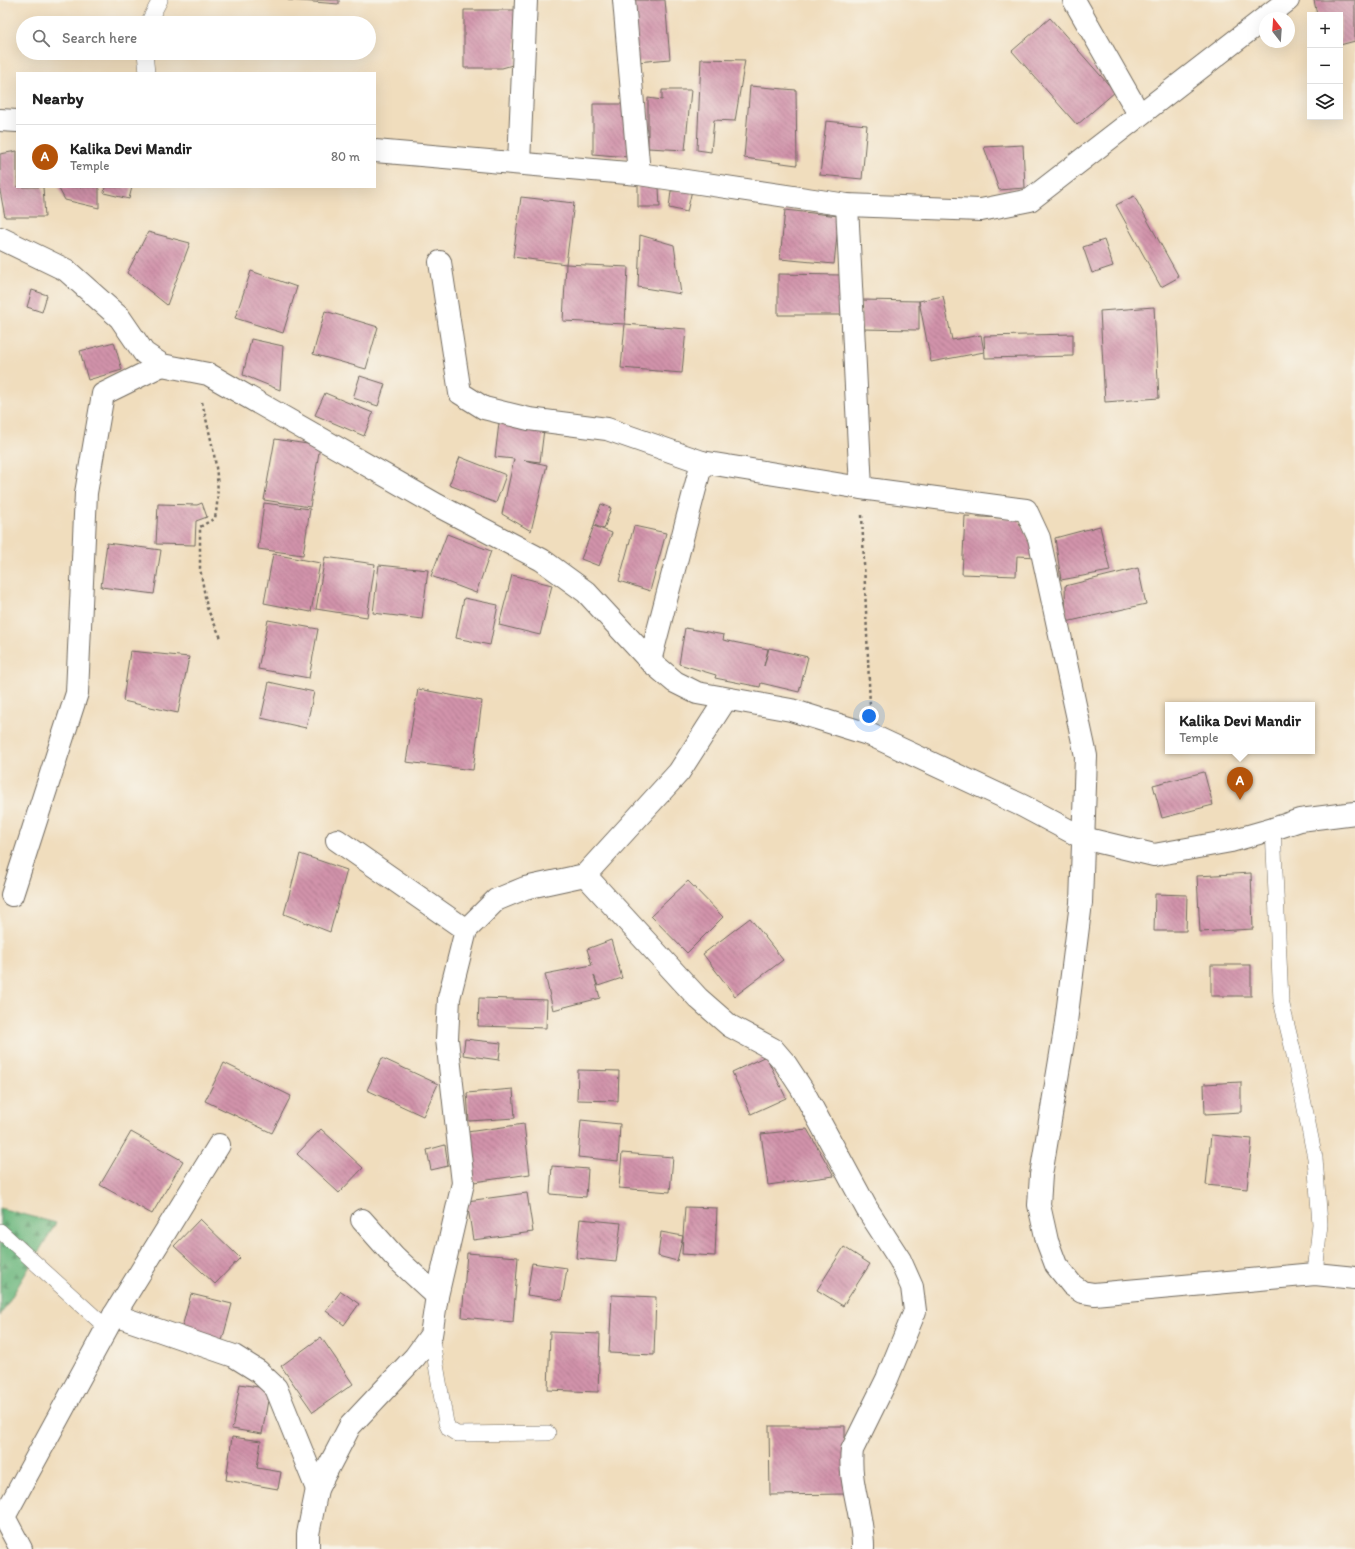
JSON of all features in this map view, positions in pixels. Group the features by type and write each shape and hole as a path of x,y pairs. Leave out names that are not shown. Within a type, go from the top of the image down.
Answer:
{"street":[{"path":"519,163 526,0"},
{"path":"624,0 639,174"},
{"path":"1074,0 1140,114"},
{"path":"376,151 639,174 847,205 981,210 1030,200 1288,0"},
{"path":"0,120 16,121"},
{"path":"847,205 861,488"},
{"path":"0,238 66,270 120,318 144,352 162,364 208,374 437,505 542,560 586,592 650,661 675,682 697,693 790,710 872,735 1023,806 1083,838 1154,855 1231,841 1300,820 1355,813"},
{"path":"440,262 460,393 484,408 528,419 607,429 702,462 861,488 1026,510 1039,538 1086,756 1081,903 1065,1030 1041,1175 1040,1205 1047,1241 1056,1265 1072,1285 1082,1292 1094,1294 1315,1274 1355,1278"},
{"path":"12,895 77,692 86,493 103,394 162,364"},
{"path":"650,661 702,462"},
{"path":"308,1549 308,1534 317,1489 350,1426 415,1357 431,1335 437,1296 463,1183 448,1039 449,998 466,930 496,900 525,888 585,874 679,772 726,699"},
{"path":"337,840 466,930"},
{"path":"585,874 698,998 730,1026 773,1049 785,1063 802,1089 867,1209 900,1260 912,1287 915,1311 887,1379 852,1450 851,1460 853,1482 860,1512 863,1549"},
{"path":"21,1549 2,1519 110,1321 219,1145"},
{"path":"362,1220 394,1256 437,1296"},
{"path":"110,1321 234,1356 258,1371 276,1388 317,1489"}],"lane":[{"path":"152,16 160,0"},
{"path":"146,60 147,72"},
{"path":"1273,829 1281,1001 1293,1050 1315,1158 1320,1224 1315,1274"},
{"path":"0,1231 110,1321"},
{"path":"431,1335 446,1423 449,1429 457,1434 548,1433"}],"path":[{"path":"200,395 216,462 219,500 215,518 200,527 200,568 207,608 221,638"},
{"path":"861,488 872,735"}],"green space":[{"path":"0,1208 56,1223 0,1316"}],"building":[{"path":"288,0 339,0 339,4"},
{"path":"631,0 665,0 670,59 637,62"},
{"path":"1314,0 1355,0 1355,41 1343,44 1343,12 1316,12"},
{"path":"464,10 516,10 516,64 502,68 464,68"},
{"path":"1050,18 1115,92 1077,125 1012,51"},
{"path":"701,59 745,60 735,121 714,120 711,152 697,150"},
{"path":"750,86 796,90 797,165 744,158"},
{"path":"662,90 691,90 685,150 648,148 648,98 662,100"},
{"path":"593,104 629,104 629,157 593,154"},
{"path":"826,121 867,125 862,179 820,175"},
{"path":"1023,145 1025,188 999,190 984,147"},
{"path":"16,151 16,188 43,188 45,217 5,217 0,191 0,154"},
{"path":"638,185 659,188 660,207 638,207"},
{"path":"59,188 99,188 99,208 65,200"},
{"path":"105,188 132,188 129,199 104,193"},
{"path":"692,190 687,212 669,208 671,191"},
{"path":"1134,196 1179,277 1161,287 1116,205"},
{"path":"521,197 574,203 566,264 513,257"},
{"path":"785,210 839,216 834,264 780,259"},
{"path":"148,232 190,243 167,305 127,273"},
{"path":"640,235 674,245 681,294 638,287"},
{"path":"1104,240 1113,266 1092,273 1083,247"},
{"path":"566,264 628,267 625,324 563,321"},
{"path":"251,271 297,287 283,333 235,318"},
{"path":"778,274 841,275 841,315 778,315"},
{"path":"32,290 47,295 42,312 27,307"},
{"path":"943,296 952,340 981,335 984,352 931,362 919,301"},
{"path":"861,300 919,301 919,330 861,329"},
{"path":"1154,307 1159,398 1105,402 1100,311"},
{"path":"325,311 378,327 366,369 313,354"},
{"path":"625,324 686,329 682,373 621,368"},
{"path":"1073,334 1073,356 985,358 984,336"},
{"path":"251,339 283,346 280,390 243,375"},
{"path":"114,342 122,370 88,380 80,351"},
{"path":"360,376 385,384 378,406 353,398"},
{"path":"325,393 373,413 364,436 315,415"},
{"path":"499,423 544,429 540,462 524,460 547,465 531,531 502,514 514,459 495,457"},
{"path":"275,439 320,446 310,507 264,500"},
{"path":"460,457 506,475 496,503 449,485"},
{"path":"202,503 207,517 196,521 195,545 156,544 158,504 197,505"},
{"path":"264,503 310,509 303,555 258,549"},
{"path":"601,504 611,508 604,529 594,525"},
{"path":"965,516 1019,519 1038,557 1017,556 1016,576 962,574"},
{"path":"594,526 612,533 599,566 581,559"},
{"path":"634,526 666,533 650,591 619,581"},
{"path":"1100,526 1110,571 1061,580 1055,538"},
{"path":"447,534 491,551 476,593 431,576"},
{"path":"107,543 161,550 154,594 101,587"},
{"path":"273,554 320,563 311,612 264,603"},
{"path":"325,557 375,564 367,617 316,609"},
{"path":"379,565 428,570 422,619 373,613"},
{"path":"1138,568 1146,604 1066,622 1065,586"},
{"path":"512,575 552,585 540,635 499,625"},
{"path":"464,598 498,605 490,645 456,638"},
{"path":"268,620 318,629 309,678 258,669"},
{"path":"685,628 724,635 723,640 768,649 764,666 769,648 808,657 799,692 761,683 760,687 715,678 716,675 679,664"},
{"path":"130,651 189,657 178,713 123,701"},
{"path":"269,682 314,692 306,728 261,718"},
{"path":"418,689 482,701 473,770 406,762"},
{"path":"1204,772 1213,805 1162,818 1153,785"},
{"path":"300,854 347,870 330,932 284,914"},
{"path":"1251,873 1253,929 1200,932 1197,876"},
{"path":"688,881 723,917 687,953 651,916"},
{"path":"1155,894 1187,895 1186,931 1154,931"},
{"path":"750,918 783,960 735,996 703,954"},
{"path":"611,940 622,978 598,986 594,975 600,998 553,1010 545,974 592,965 587,949"},
{"path":"1211,965 1251,965 1251,996 1211,996"},
{"path":"479,998 547,1000 546,1028 478,1026"},
{"path":"465,1039 501,1043 499,1060 463,1055"},
{"path":"766,1056 786,1098 751,1114 732,1072"},
{"path":"382,1058 438,1084 423,1116 367,1090"},
{"path":"224,1063 291,1096 272,1133 205,1101"},
{"path":"578,1070 619,1071 618,1101 577,1100"},
{"path":"1241,1082 1241,1112 1205,1114 1204,1084"},
{"path":"513,1089 515,1118 469,1121 467,1093"},
{"path":"581,1120 620,1124 618,1161 578,1157"},
{"path":"524,1124 530,1174 474,1182 467,1132"},
{"path":"321,1129 363,1168 339,1193 297,1154"},
{"path":"807,1129 834,1176 768,1185 761,1134"},
{"path":"131,1132 183,1161 152,1214 100,1185"},
{"path":"1211,1135 1252,1139 1247,1189 1206,1185"},
{"path":"445,1145 448,1166 431,1170 427,1150"},
{"path":"622,1153 673,1157 670,1192 619,1188"},
{"path":"552,1166 588,1169 586,1197 550,1194"},
{"path":"527,1193 533,1232 473,1240 467,1201"},
{"path":"685,1207 717,1208 715,1256 682,1254"},
{"path":"200,1219 240,1258 215,1284 174,1246"},
{"path":"580,1219 621,1223 616,1262 576,1258"},
{"path":"661,1232 683,1236 677,1261 658,1256"},
{"path":"844,1247 870,1264 843,1306 817,1290"},
{"path":"467,1253 518,1257 513,1322 462,1317"},
{"path":"532,1263 567,1268 562,1300 527,1295"},
{"path":"341,1291 359,1304 344,1325 326,1311"},
{"path":"191,1294 232,1304 222,1341 181,1331"},
{"path":"612,1295 656,1297 654,1355 609,1353"},
{"path":"550,1332 600,1334 598,1392 548,1390"},
{"path":"321,1337 353,1384 313,1412 281,1366"},
{"path":"240,1384 270,1389 262,1434 232,1429"},
{"path":"769,1426 845,1426 845,1494 770,1495"},
{"path":"232,1437 261,1441 257,1468 281,1472 278,1489 226,1480"}],"place":[{"name":"Kalika Devi Mandir","path":"1240,800"}]}
